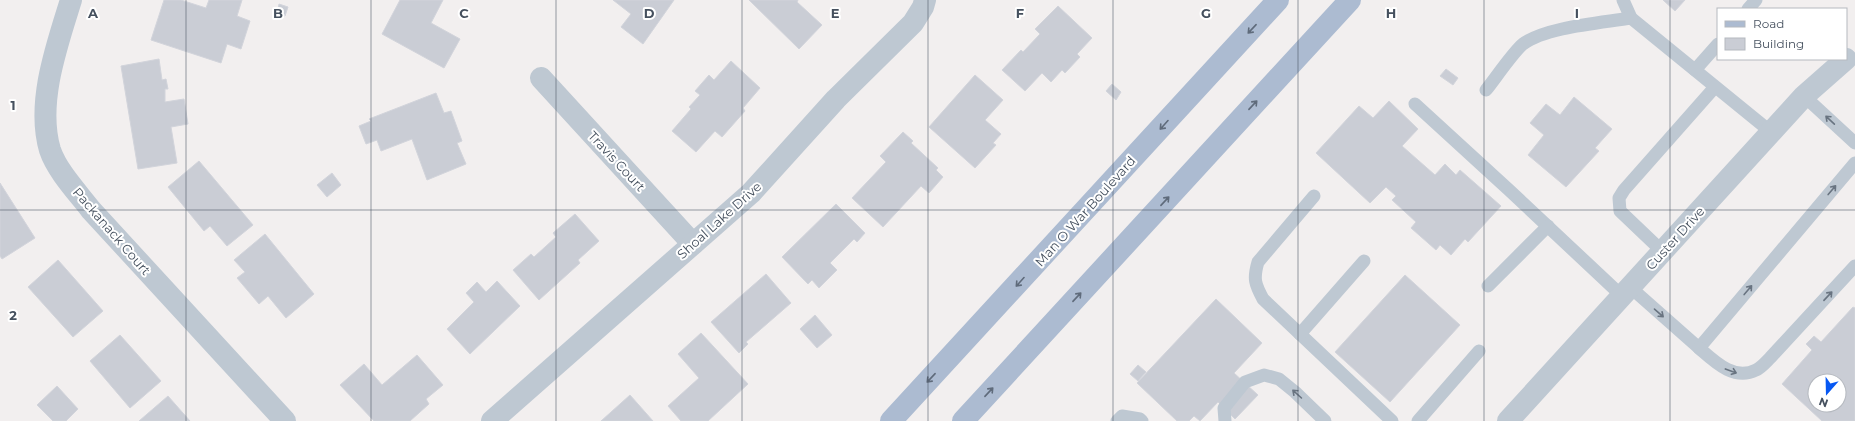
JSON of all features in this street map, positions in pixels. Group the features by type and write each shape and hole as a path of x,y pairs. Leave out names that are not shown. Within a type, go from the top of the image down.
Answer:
{"main road":[{"name":"Man O War Boulevard","path":"891,421 1278,0"},
{"path":"963,421 1350,0"}],"street":[{"name":"Packanack Court","path":"71,0 54,55 47,100 46,128 50,151 65,176 91,210 285,421"},
{"name":"Shoal Lake Drive","path":"492,421 751,193 836,99 913,23 923,7 925,0"},
{"name":"Custer Drive","path":"1847,58 1855,51"},
{"name":"Custer Drive","path":"1508,421 1804,96 1845,60"},
{"name":"Travis Court","path":"540,78 693,244"}],"lane":[{"path":"1623,0 1630,18 1771,132"},
{"path":"1749,8 1756,0"},
{"path":"1486,90 1522,44 1533,38 1553,31 1630,18"},
{"path":"1695,70 1717,45"},
{"path":"1662,252 1620,211 1619,198 1624,190 1715,87"},
{"path":"1804,96 1855,143"},
{"path":"1415,104 1548,226 1626,292 1699,348 1722,368 1742,375 1756,370 1770,358 1855,266"},
{"path":"1699,348 1855,163"},
{"path":"1314,196 1258,262 1255,273 1255,285 1264,299 1392,421"},
{"path":"1488,286 1548,226"},
{"path":"1300,334 1364,262"},
{"path":"1418,421 1479,351"},
{"path":"1225,421 1224,408 1245,382 1264,375 1279,379 1296,392 1325,421"},
{"path":"1117,421 1122,416 1140,419 1142,421"}],"building":[{"path":"164,0 181,0 206,8 209,0 242,0 237,16 250,21 241,49 227,44 221,63 151,40"},
{"path":"400,0 443,0 431,23 460,39 444,68 382,34"},
{"path":"613,0 674,0 643,44 621,27 631,14"},
{"path":"749,0 798,0 797,2 822,25 799,49"},
{"path":"1663,0 1685,0 1675,11"},
{"path":"279,4 288,7 285,16 277,14"},
{"path":"1058,6 1092,38 1077,54 1080,57 1065,73 1062,70 1051,82 1042,73 1025,91 1002,70 1021,50 1023,52 1040,34 1035,29"},
{"path":"159,59 162,80 166,79 168,89 165,89 165,102 184,99 188,124 171,127 177,163 138,169 121,66"},
{"path":"731,61 760,88 743,108 745,111 722,137 715,131 696,152 672,131 691,109 689,107 700,95 695,91 709,75 714,80"},
{"path":"1446,69 1458,78 1453,85 1440,76"},
{"path":"975,75 1003,100 985,120 1001,134 993,143 996,145 975,168 929,127"},
{"path":"1112,84 1121,92 1116,100 1106,91"},
{"path":"436,93 444,113 451,111 462,141 457,143 466,164 427,180 412,139 381,151 377,140 366,144 359,126 371,121 369,119"},
{"path":"1574,97 1612,129 1595,148 1599,151 1566,187 1528,155 1544,135 1530,123 1546,104 1560,115"},
{"path":"1389,101 1418,129 1402,146 1435,175 1445,164 1456,175 1460,170 1501,206 1468,242 1465,239 1451,255 1440,245 1436,250 1411,228 1416,222 1392,200 1396,196 1386,187 1370,203 1316,153 1359,106 1373,118"},
{"path":"903,132 913,141 911,143 938,168 936,170 943,177 929,193 921,186 883,227 852,198 886,162 880,156"},
{"path":"199,161 253,225 227,246 210,226 204,231 168,187"},
{"path":"332,173 341,185 327,197 317,185"},
{"path":"0,183 35,238 2,259 0,256"},
{"path":"836,204 865,233 857,242 854,239 830,263 837,270 819,288 812,280 808,284 782,257"},
{"path":"575,214 599,241 578,260 580,263 539,300 513,270 531,254 534,257 556,237 553,233"},
{"path":"265,234 314,294 286,318 268,296 259,304 237,278 245,272 234,260"},
{"path":"58,260 103,311 73,337 28,287"},
{"path":"766,274 791,303 746,342 748,344 739,353 711,322"},
{"path":"1405,275 1460,325 1390,402 1335,352"},
{"path":"497,281 520,306 470,354 447,329 474,302 466,293 477,282 486,292"},
{"path":"1216,299 1262,343 1234,373 1258,395 1235,419 1218,402 1200,421 1194,416 1189,421 1177,421 1137,383"},
{"path":"1853,307 1855,308 1855,421 1822,421 1813,413 1847,413 1847,373 1807,373 1807,407 1782,384 1812,350 1806,344 1814,336 1821,342"},
{"path":"815,315 832,335 817,348 800,329"},
{"path":"701,333 748,384 708,421 681,421 668,406 699,378 678,354"},
{"path":"120,335 161,381 130,408 90,361"},
{"path":"417,355 443,385 426,399 429,404 410,421 374,421 340,385 364,364 382,385"},
{"path":"1138,365 1146,372 1138,381 1130,374"},
{"path":"57,386 78,409 66,421 53,421 37,405"},
{"path":"630,395 653,421 601,421"},
{"path":"168,396 190,421 139,421"}]}
